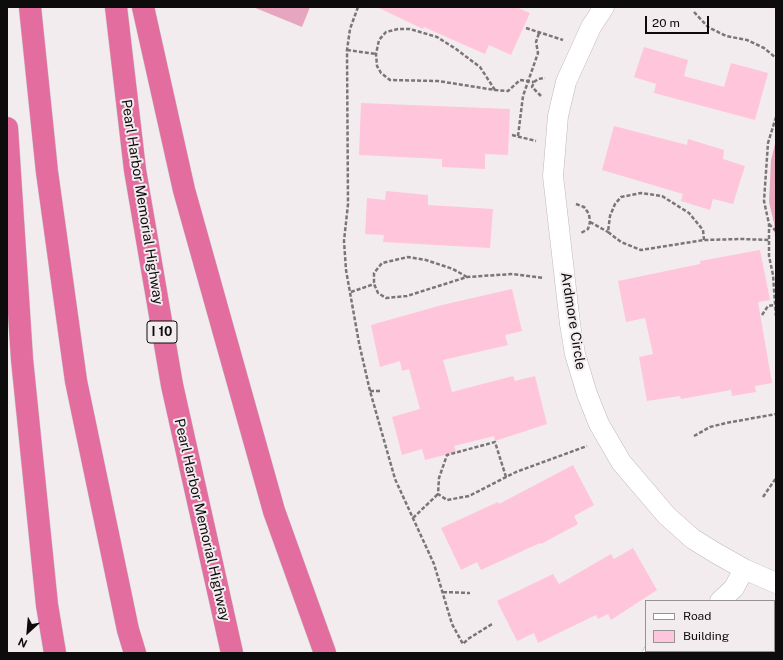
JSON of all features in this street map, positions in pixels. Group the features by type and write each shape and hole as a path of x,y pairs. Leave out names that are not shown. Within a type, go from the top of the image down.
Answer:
{"highway":[{"path":"30,7 47,172 76,381 128,630 135,653"},
{"name":"Pearl Harbor Memorial Highway","path":"116,7 135,170 172,385 232,653"},
{"path":"143,7 184,190 274,511 325,653"},
{"path":"7,128 22,359 47,605 56,653"}],"street":[{"name":"Ardmore Circle","path":"604,7 591,27 566,82 558,116 554,146 553,176 575,354 587,394 599,424 622,462 640,486 667,516 693,538 744,570 776,583"},
{"path":"721,600 734,588 744,570"}],"path":[{"path":"358,7 350,29 346,50 348,204 344,241 346,270 359,344 370,391 395,479 434,564 452,624 462,644 468,638 492,624"},
{"path":"694,12 708,27 726,36 753,43 764,48 776,58"},
{"path":"526,28 564,40"},
{"path":"496,90 480,67 437,37 410,30 398,29 386,32 379,40 376,54 376,66 381,73 390,80 438,81 496,90 508,91 520,80 534,82 538,79 548,78"},
{"path":"518,136 523,96 538,53 536,42 539,32"},
{"path":"346,50 376,54"},
{"path":"534,82 532,87 542,96"},
{"path":"776,116 768,143 764,201 769,224 769,256 773,275 776,316"},
{"path":"512,135 536,141"},
{"path":"608,232 610,216 615,204 621,197 641,193 662,196 689,213 703,230 704,240"},
{"path":"575,204 584,207 589,214 590,222 588,229 578,234"},
{"path":"590,222 608,232 621,242 640,250 704,240 742,238 769,240"},
{"path":"769,224 776,231"},
{"path":"467,277 453,269 426,260 408,257 382,263 374,273 374,284 378,293 386,298 407,296 467,277 513,274 544,278"},
{"path":"351,292 374,284"},
{"path":"762,315 768,306 775,305"},
{"path":"370,391 381,391"},
{"path":"694,436 710,427 720,424 776,414"},
{"path":"413,518 438,494 439,478 447,455 495,442 506,477"},
{"path":"438,494 447,500 469,496 506,477 587,446"},
{"path":"763,497 776,478"},
{"path":"442,592 470,593"}],"shaded area":[{"path":"253,7 310,7 302,27"},
{"path":"776,140 776,254 774,223 769,202 771,160"}],"building":[{"path":"377,7 516,7 530,13 511,55 489,45 485,54 424,27 423,29"},
{"path":"644,47 688,60 684,76 724,87 731,63 768,73 755,120 654,93 656,84 634,77"},
{"path":"361,103 510,109 508,155 485,154 485,169 442,167 442,159 359,155"},
{"path":"614,126 687,145 688,139 724,150 723,159 745,166 733,204 713,199 710,210 681,201 683,194 602,170"},
{"path":"386,191 428,195 428,205 493,209 490,248 383,242 384,235 365,234 367,198 385,200"},
{"path":"760,250 770,300 758,302 772,383 755,386 756,392 732,396 731,390 681,399 680,396 647,401 639,357 653,354 645,318 626,322 618,281 700,264 700,261"},
{"path":"512,289 522,331 505,335 508,345 443,360 452,392 513,376 515,381 535,376 547,424 495,441 494,436 454,446 456,452 425,460 422,449 402,455 392,417 420,409 409,369 402,371 400,361 380,367 371,325 442,305"},
{"path":"573,465 594,505 574,516 578,524 541,544 540,543 481,570 477,562 461,570 441,528 498,502 499,504"},
{"path":"633,548 657,590 611,620 608,614 598,619 596,615 538,643 534,633 517,641 497,601 553,574 559,584 611,554 614,559"}]}
